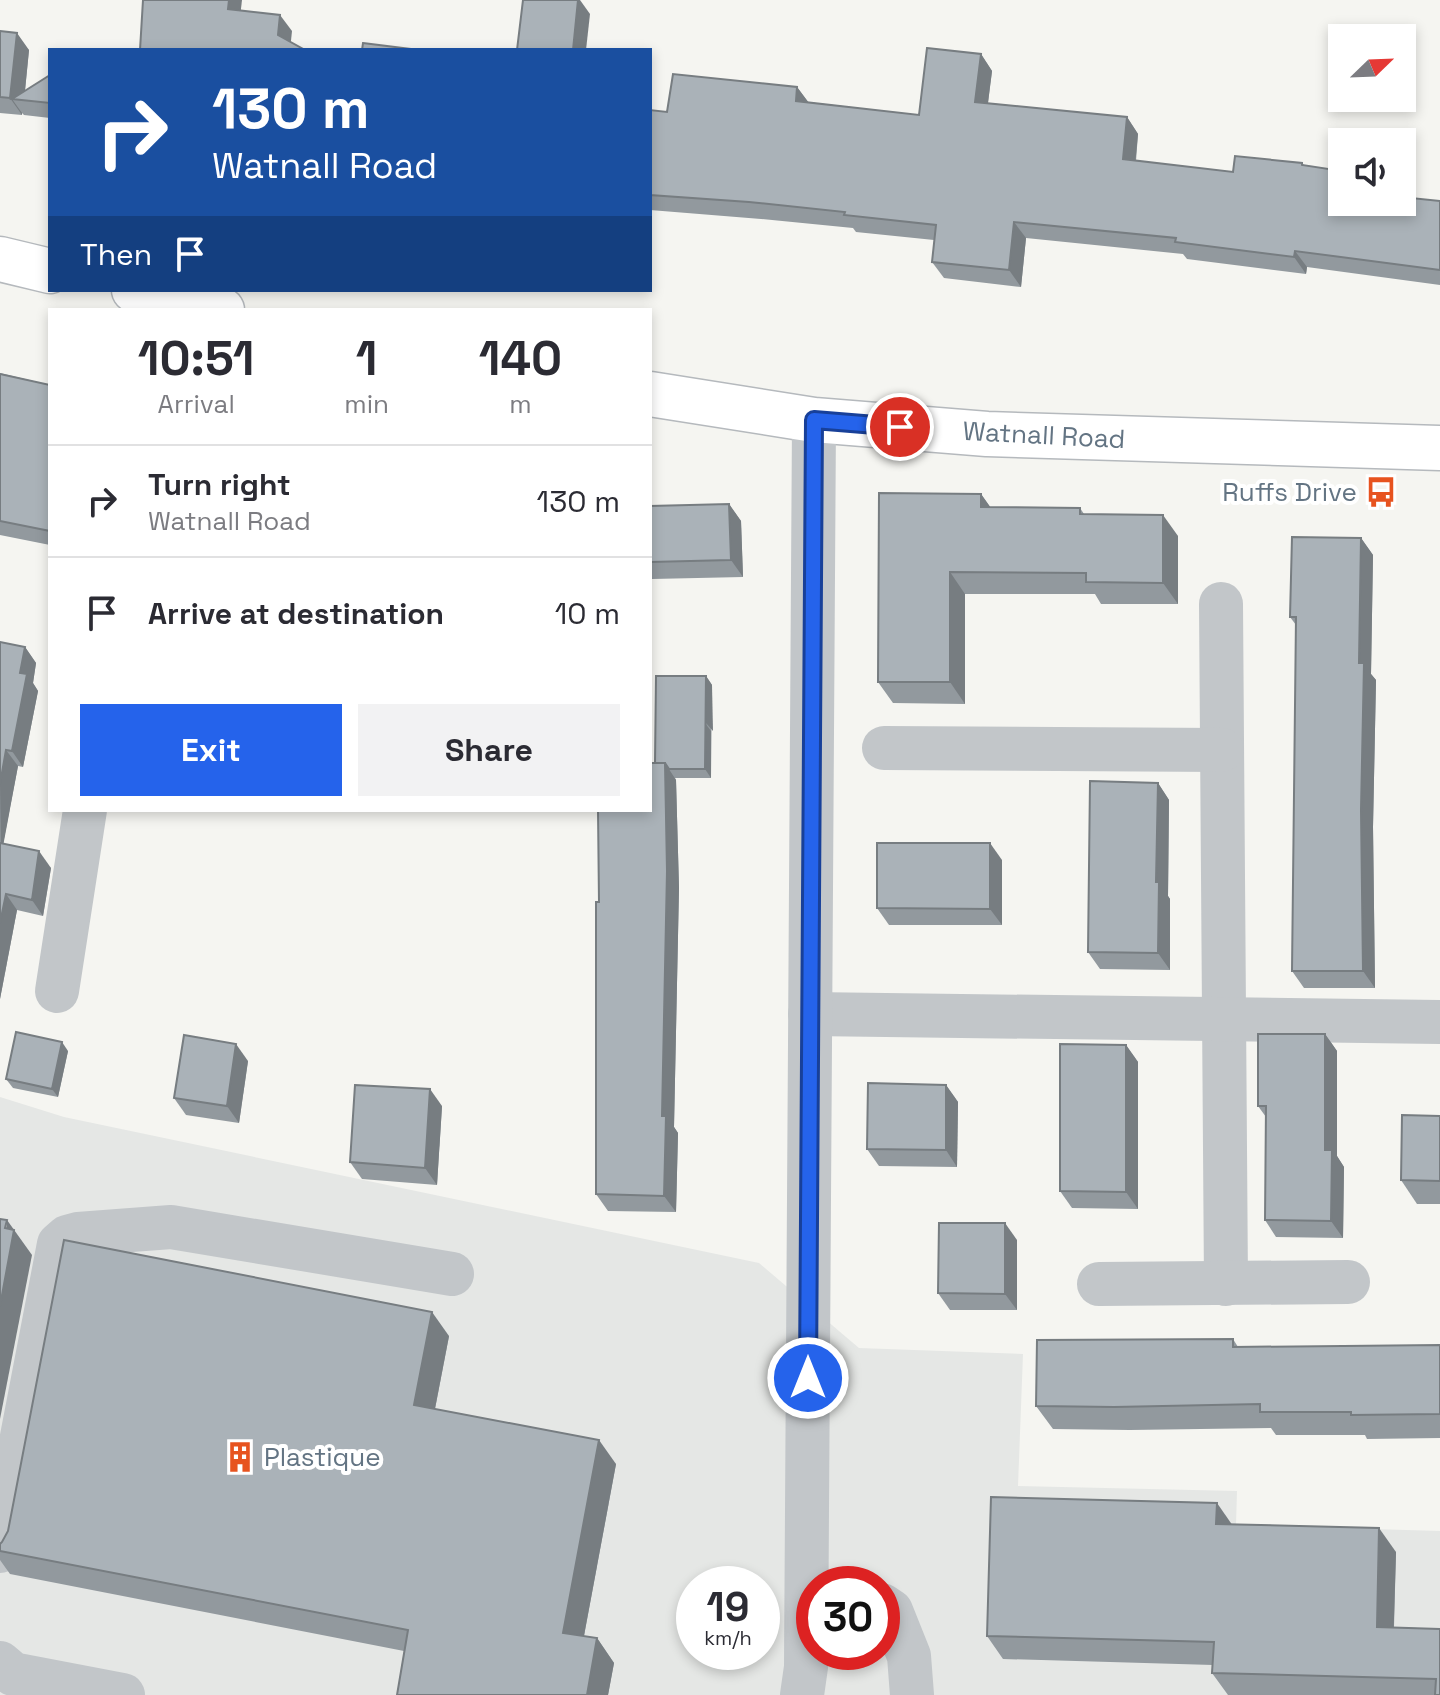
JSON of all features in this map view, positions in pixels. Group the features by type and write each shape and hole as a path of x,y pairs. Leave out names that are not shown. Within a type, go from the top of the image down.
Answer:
{"main road":[{"path":"0,259 48,271"},
{"path":"145,298 209,308"},
{"name":"Watnall Road","path":"652,394 814,420 987,434 1440,448"}],"street":[{"path":"810,1566 814,420"},
{"path":"1221,604 1226,1284"},
{"path":"884,748 1222,750"},
{"path":"57,991 85,812"},
{"path":"810,1014 1440,1022"},
{"path":"0,1551 59,1244 67,1237 171,1227 452,1274"},
{"path":"1099,1284 1348,1282"},
{"path":"900,1634 909,1656 912,1695"},
{"path":"0,1663 13,1674 123,1695"},
{"path":"802,1695 806,1670"}],"shaded area":[{"path":"0,1097 64,1117 759,1263 859,1348 1023,1354 1018,1486 1237,1491 1236,1525 1440,1531 1440,1695 0,1695"}],"building":[{"path":"143,0 229,0 228,9 280,15 278,35 301,48 140,48"},
{"path":"523,0 578,0 573,48 517,48"},
{"path":"0,31 17,33 10,98 0,97"},
{"path":"363,43 403,48 362,48"},
{"path":"927,48 981,54 975,102 1127,117 1123,159 1233,172 1235,156 1328,169 1328,216 1416,216 1416,198 1440,201 1440,270 1295,251 1294,257 1175,242 1176,238 1014,222 1009,270 932,262 936,225 844,215 845,212 652,195 652,110 667,112 673,74 797,87 796,101 919,115"},
{"path":"48,76 48,103 12,99"},
{"path":"0,374 48,385 48,531 0,521"},
{"path":"879,493 981,494 981,507 1080,508 1080,514 1163,515 1163,583 1086,582 1086,573 950,572 950,682 878,682"},
{"path":"729,504 731,560 652,562 652,506"},
{"path":"1292,537 1361,538 1359,663 1364,663 1361,810 1363,971 1292,971 1296,617 1290,617"},
{"path":"0,642 25,647 20,673 27,674 12,751 6,750 0,784"},
{"path":"656,676 706,676 705,769 669,769 665,763 655,763"},
{"path":"652,763 665,763 664,1196 596,1194 596,902 599,902 598,812 652,812"},
{"path":"1090,781 1158,783 1158,953 1088,952"},
{"path":"0,843 39,851 32,900 6,894 0,923"},
{"path":"877,843 990,843 990,909 877,908"},
{"path":"16,1032 62,1042 52,1089 6,1079"},
{"path":"1258,1034 1325,1034 1325,1150 1332,1150 1331,1221 1265,1220 1266,1106 1258,1106"},
{"path":"184,1035 236,1044 227,1106 174,1098"},
{"path":"1060,1044 1126,1045 1126,1192 1060,1191"},
{"path":"868,1083 946,1085 946,1150 867,1149"},
{"path":"355,1085 430,1089 425,1168 350,1162"},
{"path":"1402,1115 1440,1116 1440,1181 1401,1180"},
{"path":"0,1219 7,1220 5,1228 14,1230 0,1306"},
{"path":"939,1223 1005,1223 1005,1294 938,1293"},
{"name":"Plastique","path":"64,1240 432,1312 414,1405 599,1440 563,1633 597,1638 587,1695 397,1695 408,1630 0,1551 0,1544 8,1531"},
{"path":"1233,1339 1233,1347 1440,1345 1440,1414 1260,1412 1260,1404 1036,1406 1037,1340"},
{"path":"991,1497 1217,1503 1216,1524 1379,1528 1377,1627 1440,1629 1440,1695 1435,1695 1436,1679 1212,1673 1214,1642 987,1636"}],"place":[{"name":"Ruffs Drive","path":"1381,492"},
{"name":"Plastique","path":"240,1457"}],"route":[{"path":"808,1378 814,420 900,427"}]}
